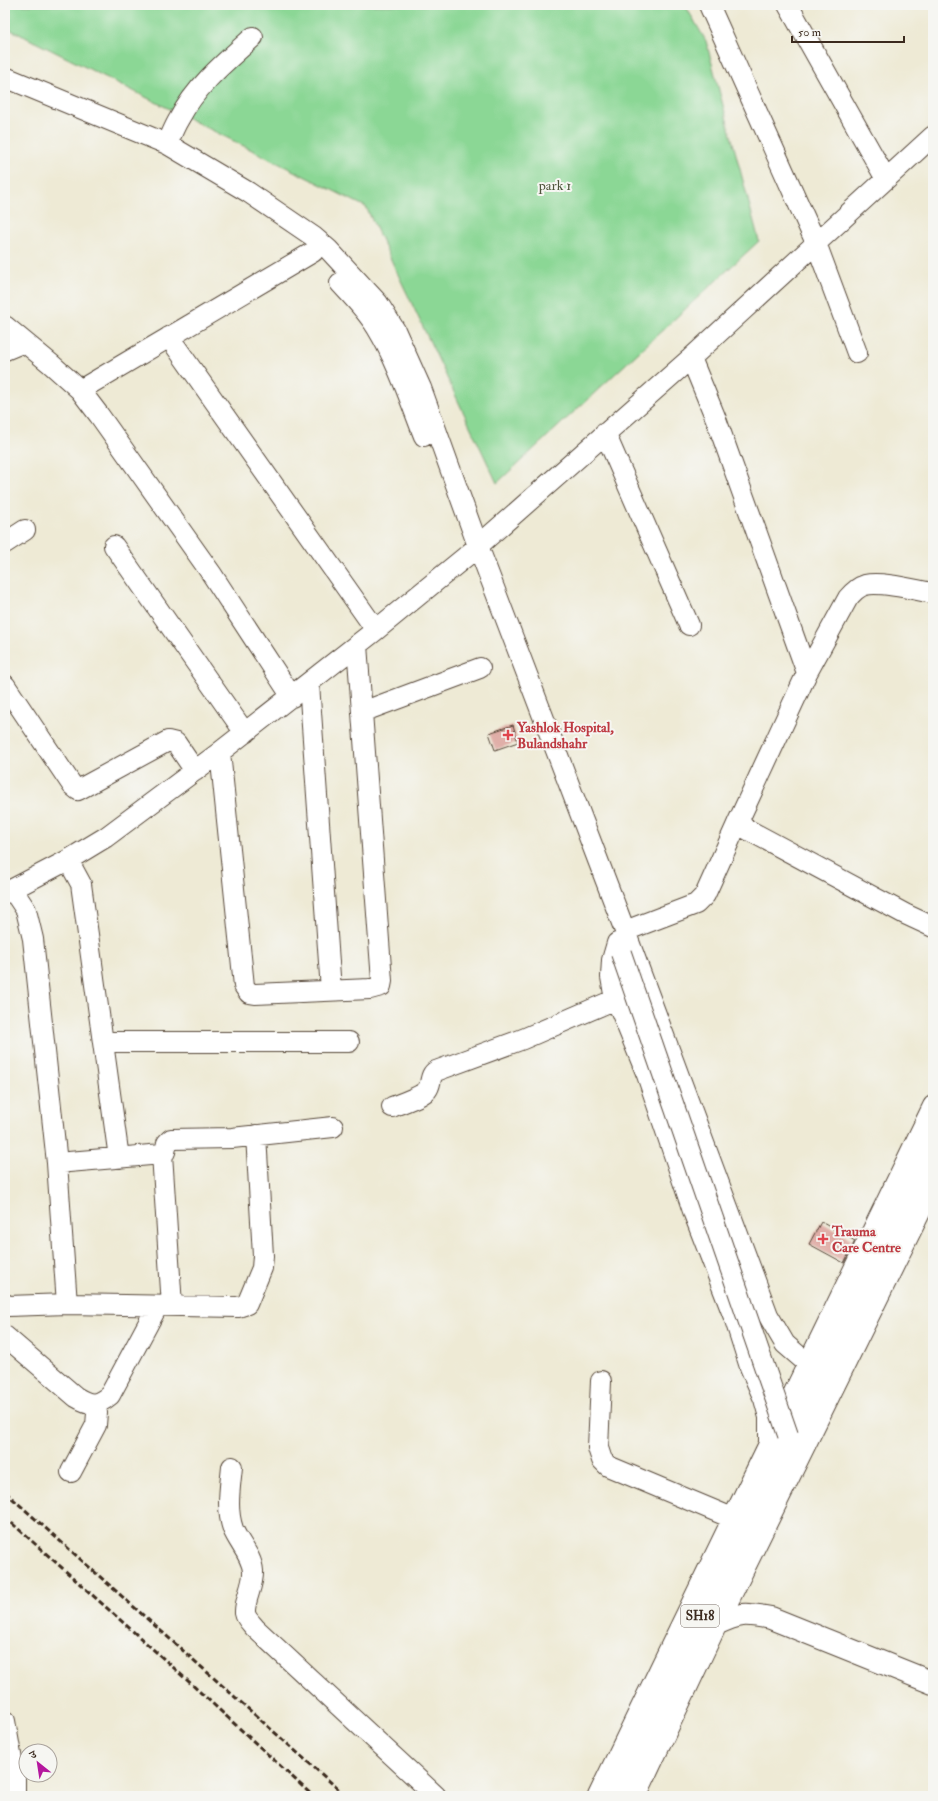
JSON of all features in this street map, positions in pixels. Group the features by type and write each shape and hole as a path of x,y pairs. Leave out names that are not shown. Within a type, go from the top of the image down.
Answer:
{"main road":[{"path":"788,1435 933,1144"},
{"path":"716,1624 933,1184"},
{"name":"SH18","path":"611,1796 788,1435"},
{"name":"SH18","path":"637,1795 716,1624 737,1614 748,1613 770,1618 933,1683"}],"street":[{"path":"709,5 816,243 858,353"},
{"path":"788,5 886,179"},
{"path":"167,144 179,118 196,93 222,65 253,36"},
{"path":"5,77 167,144 248,192 314,237 328,249 378,303 395,330 420,388 473,550"},
{"path":"5,92 160,156 268,219 304,243 313,252 365,310 377,329 407,393 473,550 621,942 768,1315 785,1344 807,1363"},
{"path":"67,1304 57,1163 30,924 26,910 8,891 76,873 106,837 246,733 376,630 473,550 691,358 933,136"},
{"path":"80,390 313,252"},
{"path":"5,326 80,390 211,573 292,697"},
{"path":"169,337 376,630"},
{"path":"5,350 24,342"},
{"path":"691,358 715,417 808,673"},
{"path":"605,433 689,624"},
{"path":"5,543 25,530"},
{"path":"114,546 246,733"},
{"path":"769,1445 769,1417 764,1399 750,1367 735,1320 694,1214 647,1075 616,999 611,977 612,960 621,942 696,904 705,895 808,673 848,598 854,590 864,585 876,584 933,593"},
{"path":"220,752 244,986 249,993 255,994 378,988 382,981 357,645"},
{"path":"362,712 480,668"},
{"path":"309,684 331,990"},
{"path":"5,685 72,785 78,790 168,741 176,743 195,771"},
{"path":"737,824 905,914 933,927"},
{"path":"76,873 103,1042 119,1158"},
{"path":"621,942 788,1435"},
{"path":"392,1107 423,1093 429,1086 431,1076 436,1071 523,1039 616,999"},
{"path":"103,1042 349,1042"},
{"path":"598,1796 933,1106"},
{"path":"5,1336 76,1397 86,1403 94,1404 103,1402 110,1395 164,1306 162,1154 165,1152 167,1143 171,1139 232,1138 333,1127"},
{"path":"5,1304 8,1306 67,1304 243,1306 250,1300 262,1268 263,1256 256,1135"},
{"path":"57,1163 162,1154"},
{"path":"601,1381 598,1448 602,1460 608,1466 732,1518"},
{"path":"71,1472 96,1425 97,1413 94,1404"},
{"path":"232,1467 229,1498 230,1515 233,1529 253,1568 253,1583 245,1613 248,1620 436,1796"},
{"path":"5,1721 15,1777 15,1796"}],"green space":[{"name":"park 1","path":"5,5 685,5 706,41 759,241 497,483 366,207 5,27"}],"building":[{"path":"513,725 518,742 495,750 489,733"},
{"path":"821,1222 855,1241 844,1263 809,1244"}],"railway":[{"path":"5,1492 346,1796"},
{"path":"5,1517 175,1669 313,1796"}],"place":[{"name":"Yashlok Hospital, Bulandshahr","path":"508,735"},
{"name":"Trauma Care Centre","path":"823,1239"}]}
